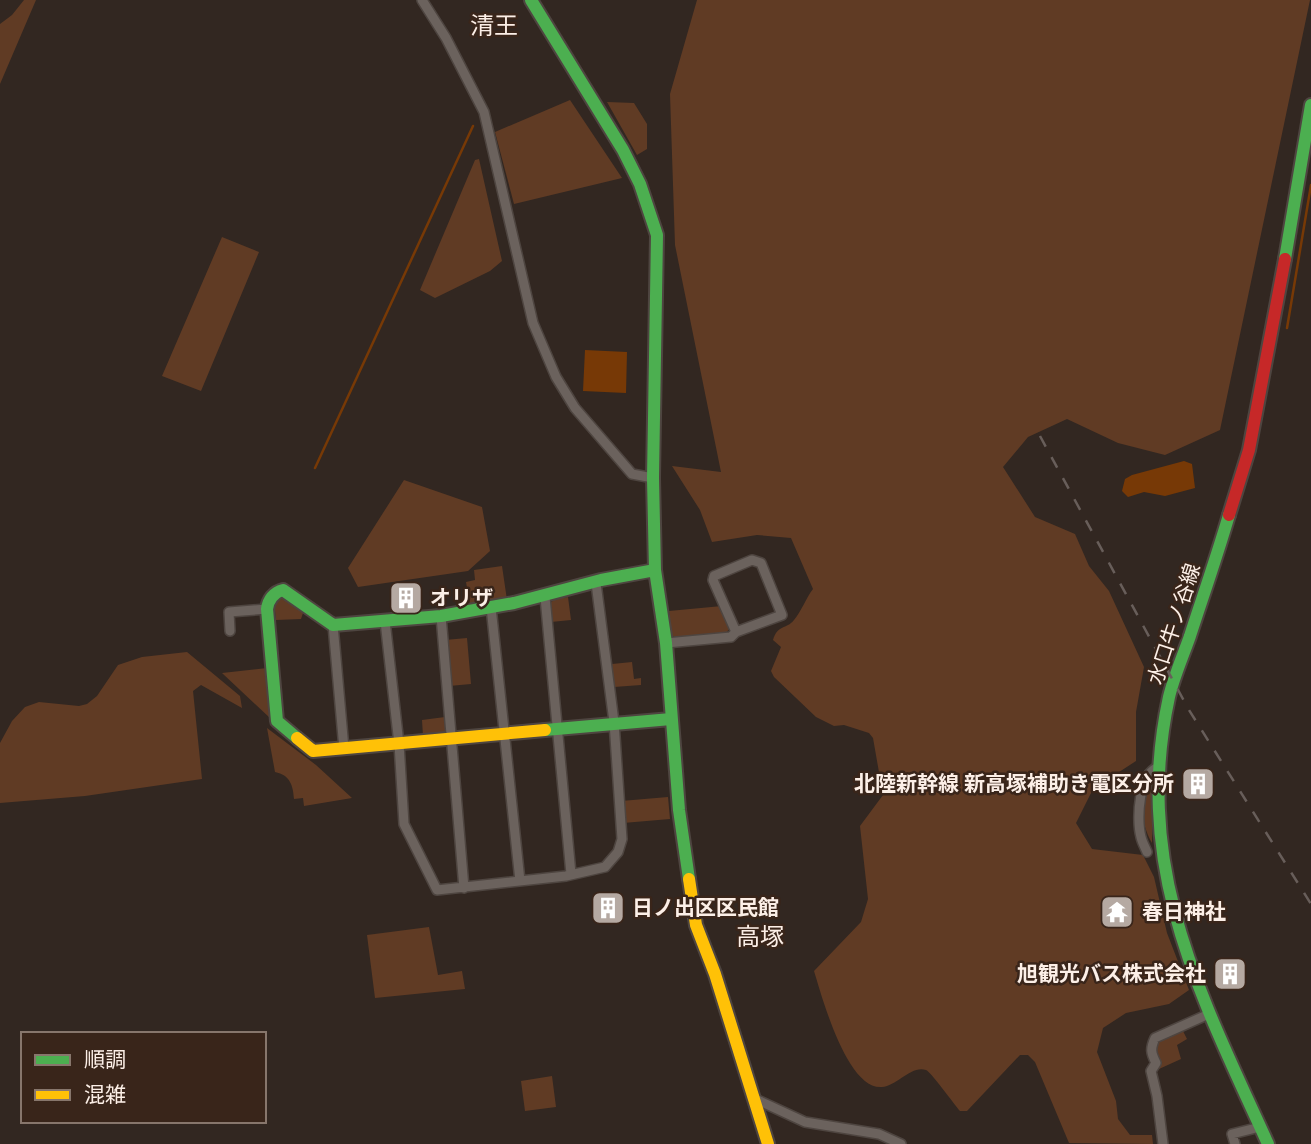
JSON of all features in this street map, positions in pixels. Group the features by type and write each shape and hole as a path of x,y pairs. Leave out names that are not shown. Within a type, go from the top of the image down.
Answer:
{"street":[{"path":"422,0 446,38 484,112 533,323 556,377 575,408 632,474 653,478"},
{"path":"531,0 623,150 640,184 657,235 653,478 655,570 666,643 678,810 696,925 715,974 768,1144"},
{"name":"水口牛ノ谷線","path":"1268,1144 1209,1014 1174,916 1165,879 1158,804 1159,767 1170,694 1214,564 1248,450 1273,332 1311,105"},
{"path":"666,643 731,637 736,632 782,615 761,563 752,560 714,576 713,580 736,632"},
{"path":"655,570 601,580 545,597 441,616 333,625 283,590 278,591 268,602 267,609 276,721 313,751 671,719"},
{"path":"385,621 399,744 404,824 437,890 566,876 605,867 618,852 622,839 614,722 596,583"},
{"path":"545,597 571,874"},
{"path":"491,607 520,881"},
{"path":"230,631 229,612 267,609"},
{"path":"441,616 464,888"},
{"path":"333,625 344,749"},
{"path":"1147,852 1140,836 1138,811 1149,774 1153,768 1159,767"},
{"path":"1163,1144 1151,1071 1156,1063 1150,1050 1155,1038 1209,1014"},
{"path":"753,1098 805,1122 879,1134 901,1144"},
{"path":"1235,1144 1233,1134 1260,1126"}],"shaded area":[{"path":"24,0 36,0 0,84 0,24 12,15"},
{"path":"697,0 1310,0 1220,430 1165,455 1118,443 1067,419 1028,437 1003,467 1035,517 1075,534 1089,566 1109,591 1144,667 1136,712 1136,761 1093,789 1076,823 1092,849 1143,855 1154,877 1167,933 1189,990 1169,1004 1126,1013 1103,1028 1097,1052 1116,1101 1118,1119 1130,1135 1152,1135 1153,1144 1069,1143 1035,1062 1028,1055 1020,1055 967,1111 960,1111 926,1070 915,1070 888,1086 869,1084 847,1058 830,1020 814,971 861,922 868,899 860,826 883,795 873,738 869,733 844,725 834,726 816,717 771,671 781,647 773,640 775,635 794,620 813,589 791,538 757,535 712,542 700,510 672,466 721,472 675,245 670,94"},
{"path":"570,100 622,178 514,204 495,132"},
{"path":"607,102 634,103 647,124 647,149 637,155"},
{"path":"479,159 502,261 490,271 435,298 420,290 475,160"},
{"path":"222,237 259,252 201,391 162,376"},
{"path":"585,350 627,352 626,393 583,391"},
{"path":"1184,461 1192,464 1195,488 1165,496 1144,492 1128,497 1122,491 1125,479 1132,475"},
{"path":"404,480 482,507 490,551 468,571 358,587 348,568"},
{"path":"502,566 507,600 470,605 466,582 475,580 474,570"},
{"path":"280,596 285,596 304,610 301,619 276,620 274,602"},
{"path":"568,597 571,620 551,622 550,603 555,599"},
{"path":"722,606 731,627 725,634 675,638 672,635 669,611"},
{"path":"467,638 471,684 449,686 445,640"},
{"path":"187,652 240,696 242,708 201,685 193,691 202,779 85,796 0,803 0,743 12,721 25,707 39,702 79,706 87,704 97,696 118,665 142,657"},
{"path":"632,662 634,679 641,678 641,685 614,687 612,664"},
{"path":"267,668 271,719 222,673"},
{"path":"445,717 446,730 443,734 423,736 422,720"},
{"path":"267,728 316,765 352,798 304,806 303,798 294,799 290,781 275,772"},
{"path":"1153,779 1152,843 1145,828 1142,811 1145,794"},
{"path":"668,797 670,819 623,823 621,801"},
{"path":"429,927 438,975 462,971 465,989 375,998 367,935"},
{"path":"1182,1029 1187,1039 1177,1045 1181,1059 1159,1069 1153,1049 1156,1040"},
{"path":"552,1076 556,1107 525,1111 521,1081"}],"waterway":[{"path":"315,468 473,126"},
{"path":"1287,328 1311,185"}],"railway":[{"path":"1040,436 1189,710 1311,904"}],"traffic: fast":[{"path":"531,0 623,150 640,184 657,235 653,478 655,570 666,643 679,810 689,879"},
{"path":"1285,259 1311,105"},
{"path":"1229,515 1169,697 1160,759 1159,817 1166,874 1179,928 1219,1035 1268,1144"},
{"path":"297,738 277,721 267,609 272,597 280,591 283,590 333,625 441,616 514,603 601,580 655,570"},
{"path":"545,730 671,719"}],"traffic: slow":[{"path":"297,738 313,751 545,730"},
{"path":"689,879 696,925 715,974 768,1144"}],"traffic: jam":[{"path":"1229,515 1249,450 1285,259"}],"place":[{"name":"オリザ","path":"406,598"},
{"name":"北陸新幹線 新高塚補助き電区分所","path":"1198,784"},
{"name":"日ノ出区区民館","path":"608,908"},
{"name":"春日神社","path":"1117,912"},
{"name":"旭観光バス株式会社","path":"1230,974"}],"district":[{"name":"清王","path":"494,26"},
{"name":"高塚","path":"760,937"}]}
